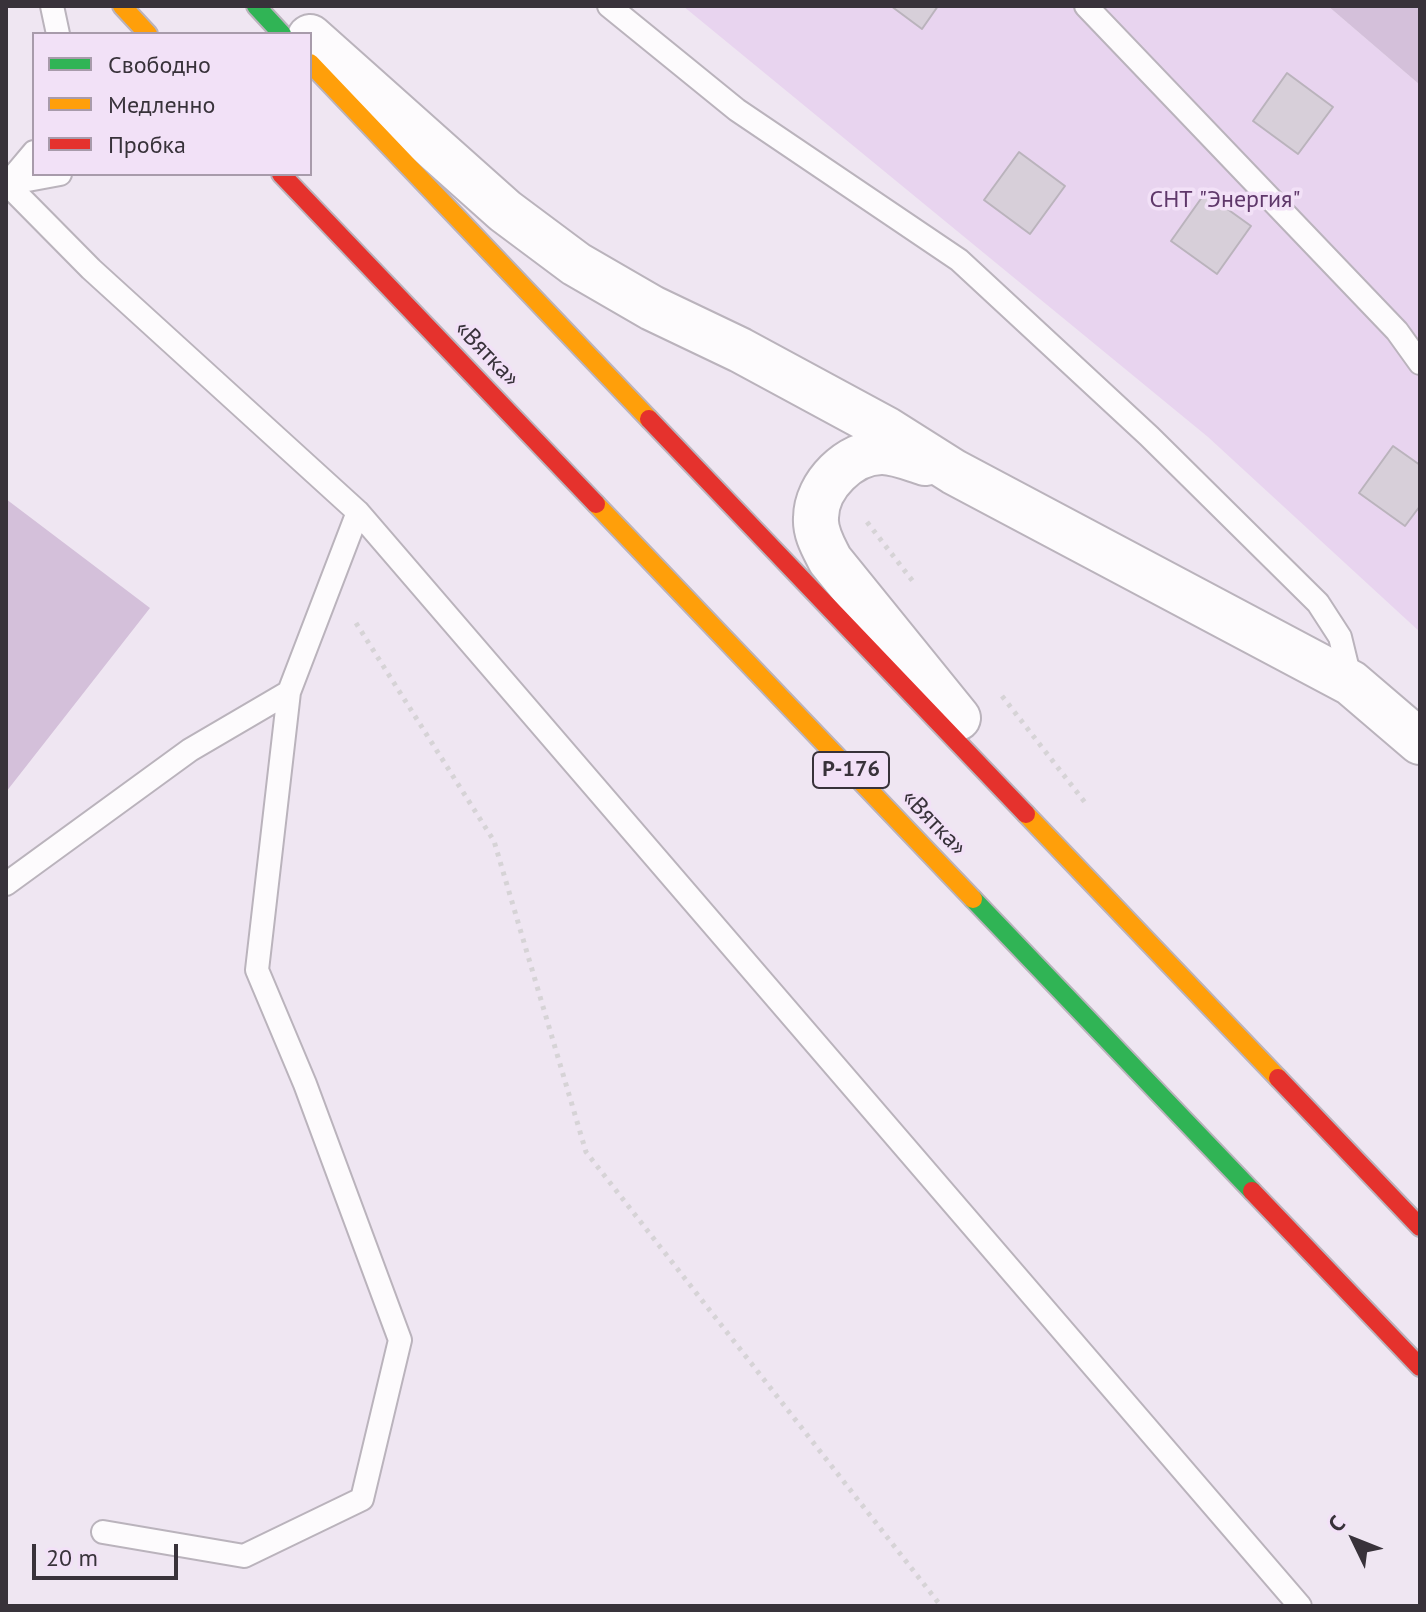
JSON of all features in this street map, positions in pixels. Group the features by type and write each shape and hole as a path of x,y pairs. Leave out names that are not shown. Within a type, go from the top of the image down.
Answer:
{"highway":[{"path":"122,6 146,32"},
{"path":"256,6 280,32"},
{"path":"312,65 1420,1227"},
{"name":"«Вятка»","path":"279,176 1420,1367"}],"street":[{"path":"275,6 304,32"},
{"path":"312,40 505,211 576,264 652,308 740,350 886,429 954,472 1351,683 1420,742"},
{"path":"954,472 885,451 865,453 845,464 821,496 815,517 819,537 830,560 1098,891"}],"lane":[{"path":"52,6 58,32"},
{"path":"609,6 737,110 959,260 1149,436 1318,603 1340,637 1351,683"},
{"path":"1086,6 1397,331 1420,363"},
{"path":"7,184 32,154"},
{"path":"7,184 49,176"},
{"path":"7,184 91,269 358,512 1300,1606"},
{"path":"103,1532 244,1556 362,1499 400,1340 305,1084 257,970 289,692 358,512"},
{"path":"6,884 190,750 289,692"}],"path":[{"path":"866,521 925,596"},
{"path":"331,584 494,841 586,1152 941,1606"},
{"path":"1002,695 1090,808"}],"green space":[{"name":"СНТ \"Энергия\"","path":"683,6 1328,6 1420,85 1420,632 1208,437"}],"shaded area":[{"path":"1328,6 1420,6 1420,85"},
{"path":"6,499 150,608 6,792"}],"building":[{"path":"891,6 938,6 922,29"},
{"path":"1287,73 1333,107 1298,154 1253,121"},
{"path":"1019,152 1065,186 1030,234 984,200"},
{"path":"1205,193 1251,226 1217,274 1171,241"},
{"path":"1393,446 1420,465 1420,506 1405,526 1359,493"}],"traffic: fast":[{"path":"256,6 280,32"},
{"path":"973,899 1252,1191"}],"traffic: slow":[{"path":"122,6 146,32"},
{"path":"312,65 649,419"},
{"path":"596,504 973,899"},
{"path":"1026,814 1278,1078"}],"traffic: jam":[{"path":"283,176 596,504"},
{"path":"649,419 1026,814"},
{"path":"1278,1078 1420,1227"},
{"path":"1252,1191 1420,1367"}]}
